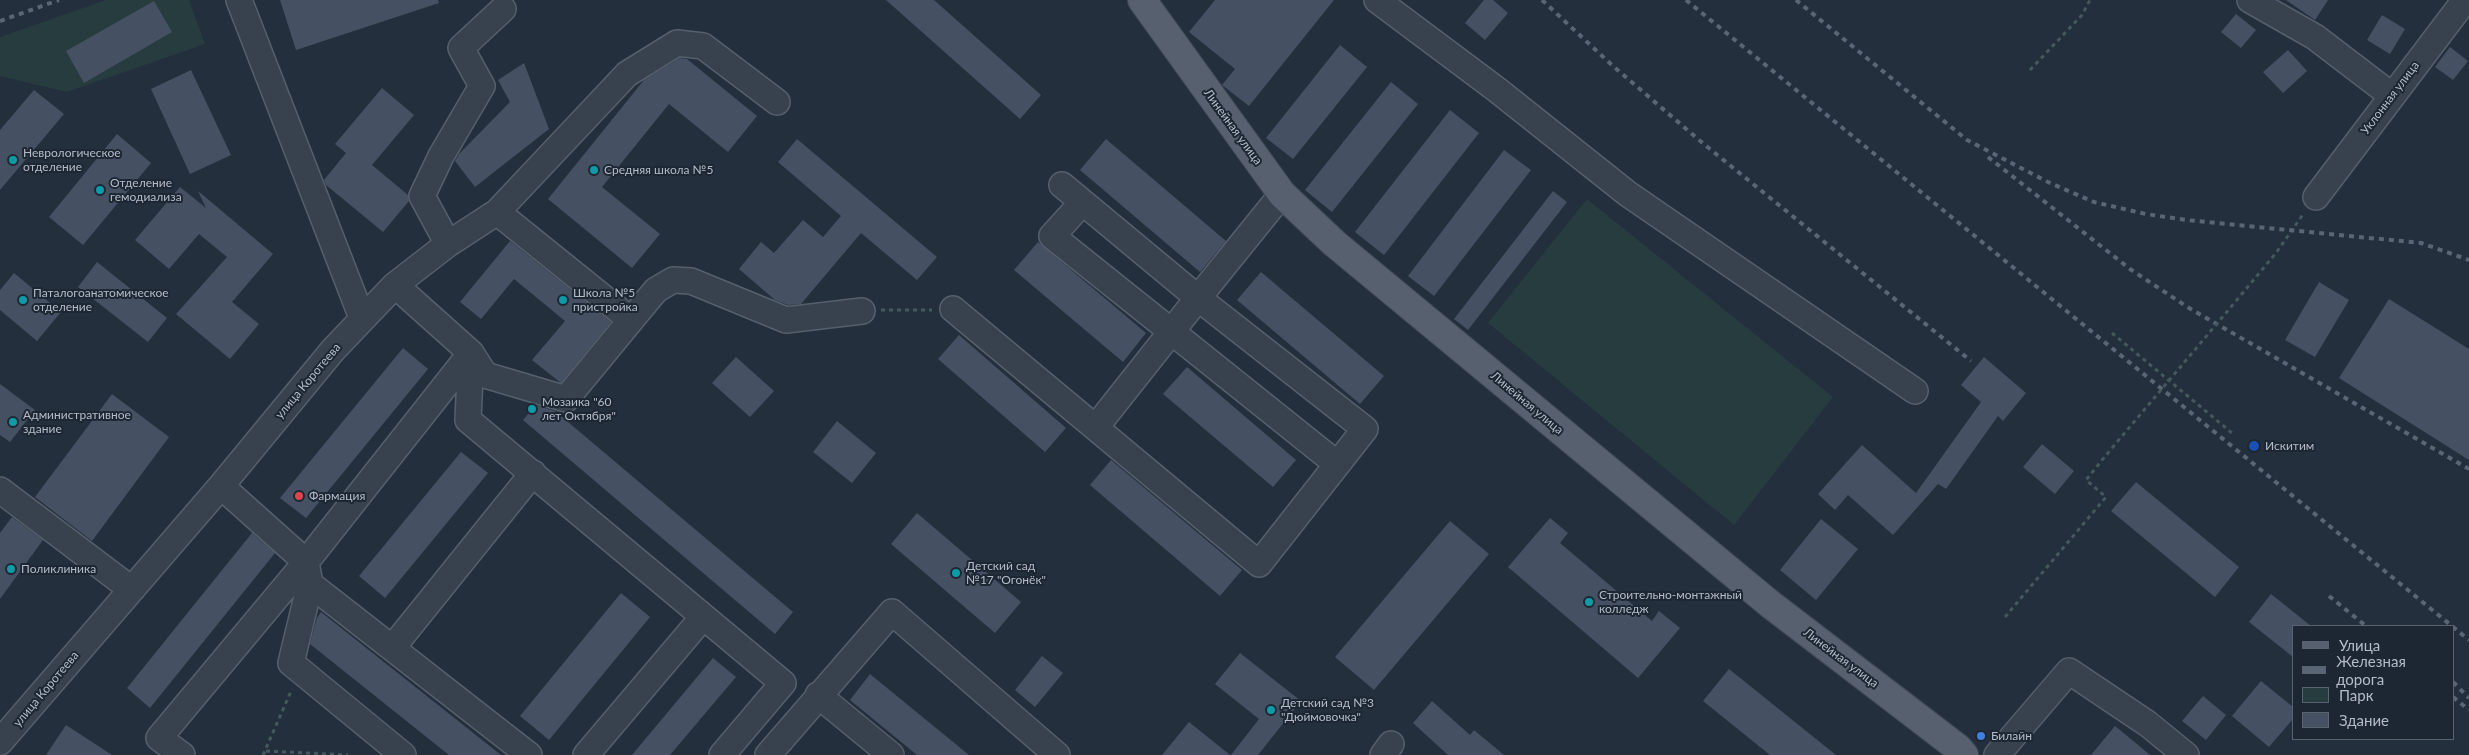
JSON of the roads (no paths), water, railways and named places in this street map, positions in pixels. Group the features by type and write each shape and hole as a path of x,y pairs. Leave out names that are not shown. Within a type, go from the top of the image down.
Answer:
{"main road":[{"name":"Линейная улица","path":"1142,0 1282,194 1334,242 1770,604 1958,748 1964,755"}],"street":[{"path":"239,0 362,318"},
{"path":"1377,0 1496,89 1628,194 1915,391"},
{"path":"2250,0 2315,37 2392,95"},
{"name":"Уклонная улица","path":"2316,197 2465,0"},
{"path":"448,244 422,196 440,156 482,86 462,48 503,9"},
{"name":"улица Коротеева","path":"0,742 221,486 362,318 395,285 448,244 496,212 627,74 677,43 703,46 777,102"},
{"path":"953,310 1259,564 1365,429 1198,298 1062,185"},
{"path":"1096,427 1282,194"},
{"path":"1082,203 1052,236 1337,464"},
{"path":"496,212 631,320"},
{"path":"395,285 471,353 486,374 566,399 656,290 673,280 691,281 786,320 862,311"},
{"path":"471,353 468,420 783,683 722,755"},
{"path":"182,755 159,738 308,573 471,353"},
{"path":"393,647 533,473"},
{"path":"221,486 308,573 393,647 528,755"},
{"path":"0,490 131,589"},
{"path":"308,573 291,663 403,755"},
{"path":"775,753 818,695 892,612 1057,755"},
{"path":"586,755 704,617"},
{"path":"1997,755 2069,671 2148,724 2186,755"},
{"path":"818,695 891,755"}],"railway":[{"path":"0,21 59,0"},
{"path":"1542,0 1614,67 1705,145 1971,361"},
{"path":"1686,0 2451,625"},
{"path":"1796,0 1967,140 2048,182 2094,202 2146,214 2186,220 2421,243 2469,260"},
{"path":"1988,157 2130,269 2189,308 2469,469"},
{"path":"2329,596 2365,625"},
{"path":"2454,628 2469,640"},
{"path":"2454,683 2469,698"},
{"path":"2454,698 2469,710"}],"place":[{"name":"Неврологическое отделение","path":"13,160"},
{"name":"Средняя школа №5","path":"594,170"},
{"name":"Отделение гемодиализа","path":"100,190"},
{"name":"Паталогоанатомическое отделение","path":"23,300"},
{"name":"Школа №5 пристройка","path":"563,300"},
{"name":"Мозаика \"60 лет Октября\"","path":"532,409"},
{"name":"Административное здание","path":"13,422"},
{"name":"Искитим","path":"2254,446"},
{"name":"Фармация","path":"299,496"},
{"name":"Поликлиника","path":"11,569"},
{"name":"Детский сад №17 \"Огонёк\"","path":"956,573"},
{"name":"Строительно-монтажный колледж","path":"1589,602"},
{"name":"Детский сад №3 \"Дюймовочка\"","path":"1271,710"},
{"name":"Билайн","path":"1981,736"}]}
